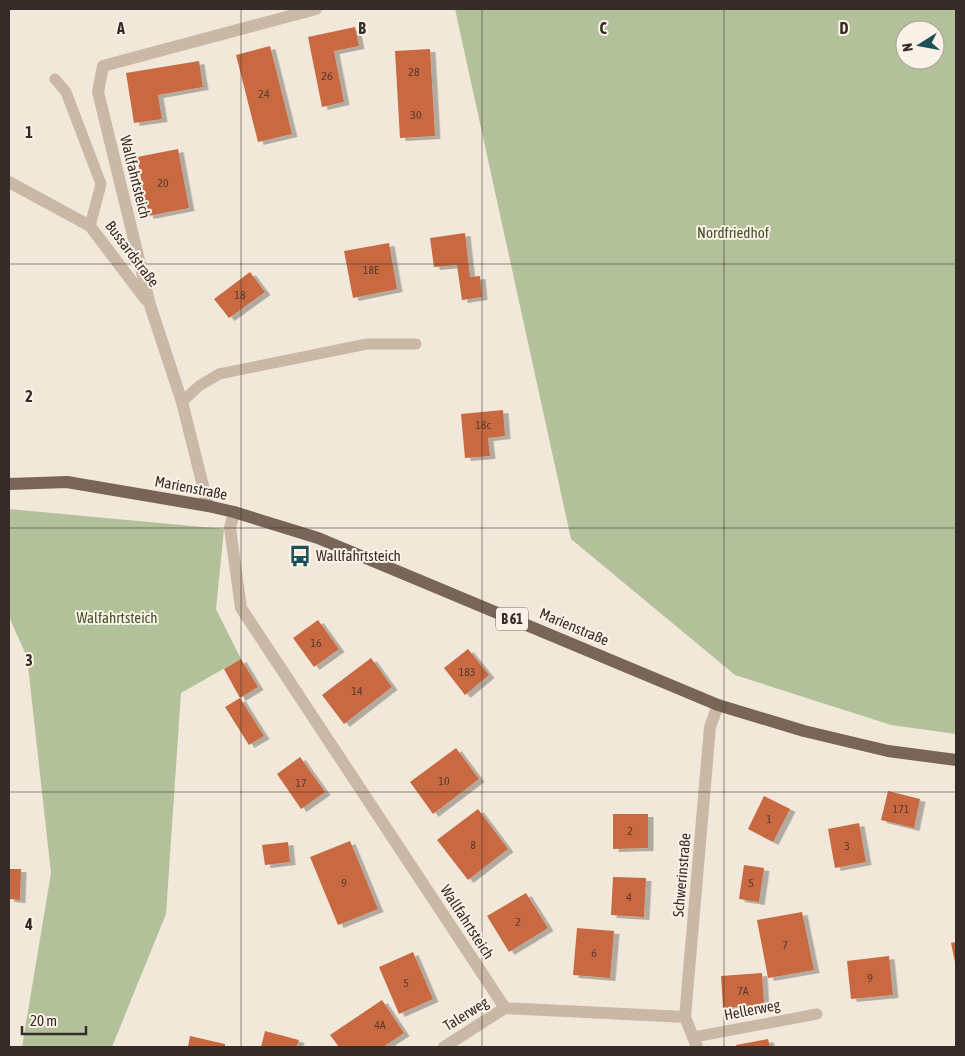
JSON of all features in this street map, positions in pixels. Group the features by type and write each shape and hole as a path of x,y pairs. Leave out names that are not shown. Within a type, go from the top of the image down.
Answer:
{"main road":[{"name":"Marienstraße","path":"9,484 67,482 234,512 318,538 718,705 804,731 888,751 956,760"}],"street":[{"name":"Wallfahrtsteich","path":"208,506 182,402 150,305 98,92 103,66 316,9"},
{"name":"Bussardstraße","path":"9,182 90,226 150,305"},
{"name":"Wallfahrtsteich","path":"234,512 230,528 241,608 505,1008"},
{"name":"Schwerinstraße","path":"685,1018 710,726 718,705"},
{"path":"505,1008 685,1018 695,1042"},
{"name":"Talerweg","path":"444,1047 505,1008"}],"lane":[{"path":"55,79 66,92 100,184 90,226"},
{"path":"182,402 199,386 219,374 368,344 416,344"},
{"name":"Hellerweg","path":"695,1042 817,1014"}],"green space":[{"name":"Nordfriedhof","path":"455,9 956,9 956,734 891,725 735,675 571,539"},
{"name":"Walfahrtsteich","path":"9,509 224,529 216,609 241,659 181,693 166,914 112,1047 22,1047 51,873 27,657 9,617"}],"building":[{"path":"355,27 359,46 334,51 344,102 322,107 308,37"},
{"path":"270,46 292,134 258,142 236,55"},
{"path":"430,49 435,136 400,138 395,51"},
{"path":"199,61 203,87 158,95 162,119 134,123 126,73"},
{"path":"178,149 189,208 148,216 137,157"},
{"path":"465,233 470,277 480,276 482,297 462,300 457,265 434,267 430,238"},
{"path":"389,243 397,289 353,298 344,251"},
{"path":"250,272 265,292 229,318 214,299"},
{"path":"503,410 505,436 488,438 490,456 465,458 461,414"},
{"path":"318,620 339,649 314,667 293,638"},
{"path":"468,649 489,675 465,695 444,668"},
{"path":"371,658 392,687 344,724 322,695"},
{"path":"241,659 258,687 240,698 224,669"},
{"path":"240,698 264,736 249,745 225,707"},
{"path":"456,748 479,779 433,814 410,782"},
{"path":"300,757 325,792 301,809 277,774"},
{"path":"888,791 920,799 914,828 881,820"},
{"path":"764,796 790,809 773,842 748,829"},
{"path":"478,809 508,849 468,880 437,840"},
{"path":"613,814 648,814 648,848 613,849"},
{"path":"859,823 866,862 835,868 828,829"},
{"path":"350,841 378,909 338,925 310,857"},
{"path":"288,842 290,862 265,865 262,845"},
{"path":"744,865 764,868 759,902 739,899"},
{"path":"9,869 21,869 20,900 9,899"},
{"path":"613,877 646,878 644,917 611,915"},
{"path":"526,893 548,928 509,952 487,916"},
{"path":"802,912 814,970 768,978 757,920"},
{"path":"577,928 614,931 610,978 573,975"},
{"path":"956,942 956,962 955,962 951,943"},
{"path":"413,952 433,999 399,1014 379,967"},
{"path":"889,956 893,995 851,999 847,961"},
{"path":"762,973 764,1005 723,1008 721,976"},
{"path":"382,1000 404,1033 383,1047 339,1047 330,1035"},
{"path":"265,1031 299,1040 296,1047 261,1047"},
{"path":"190,1036 225,1044 225,1047 188,1047"},
{"path":"768,1039 770,1047 737,1047 736,1045"}],"place":[{"name":"Wallfahrtsteich","path":"300,556"}]}
